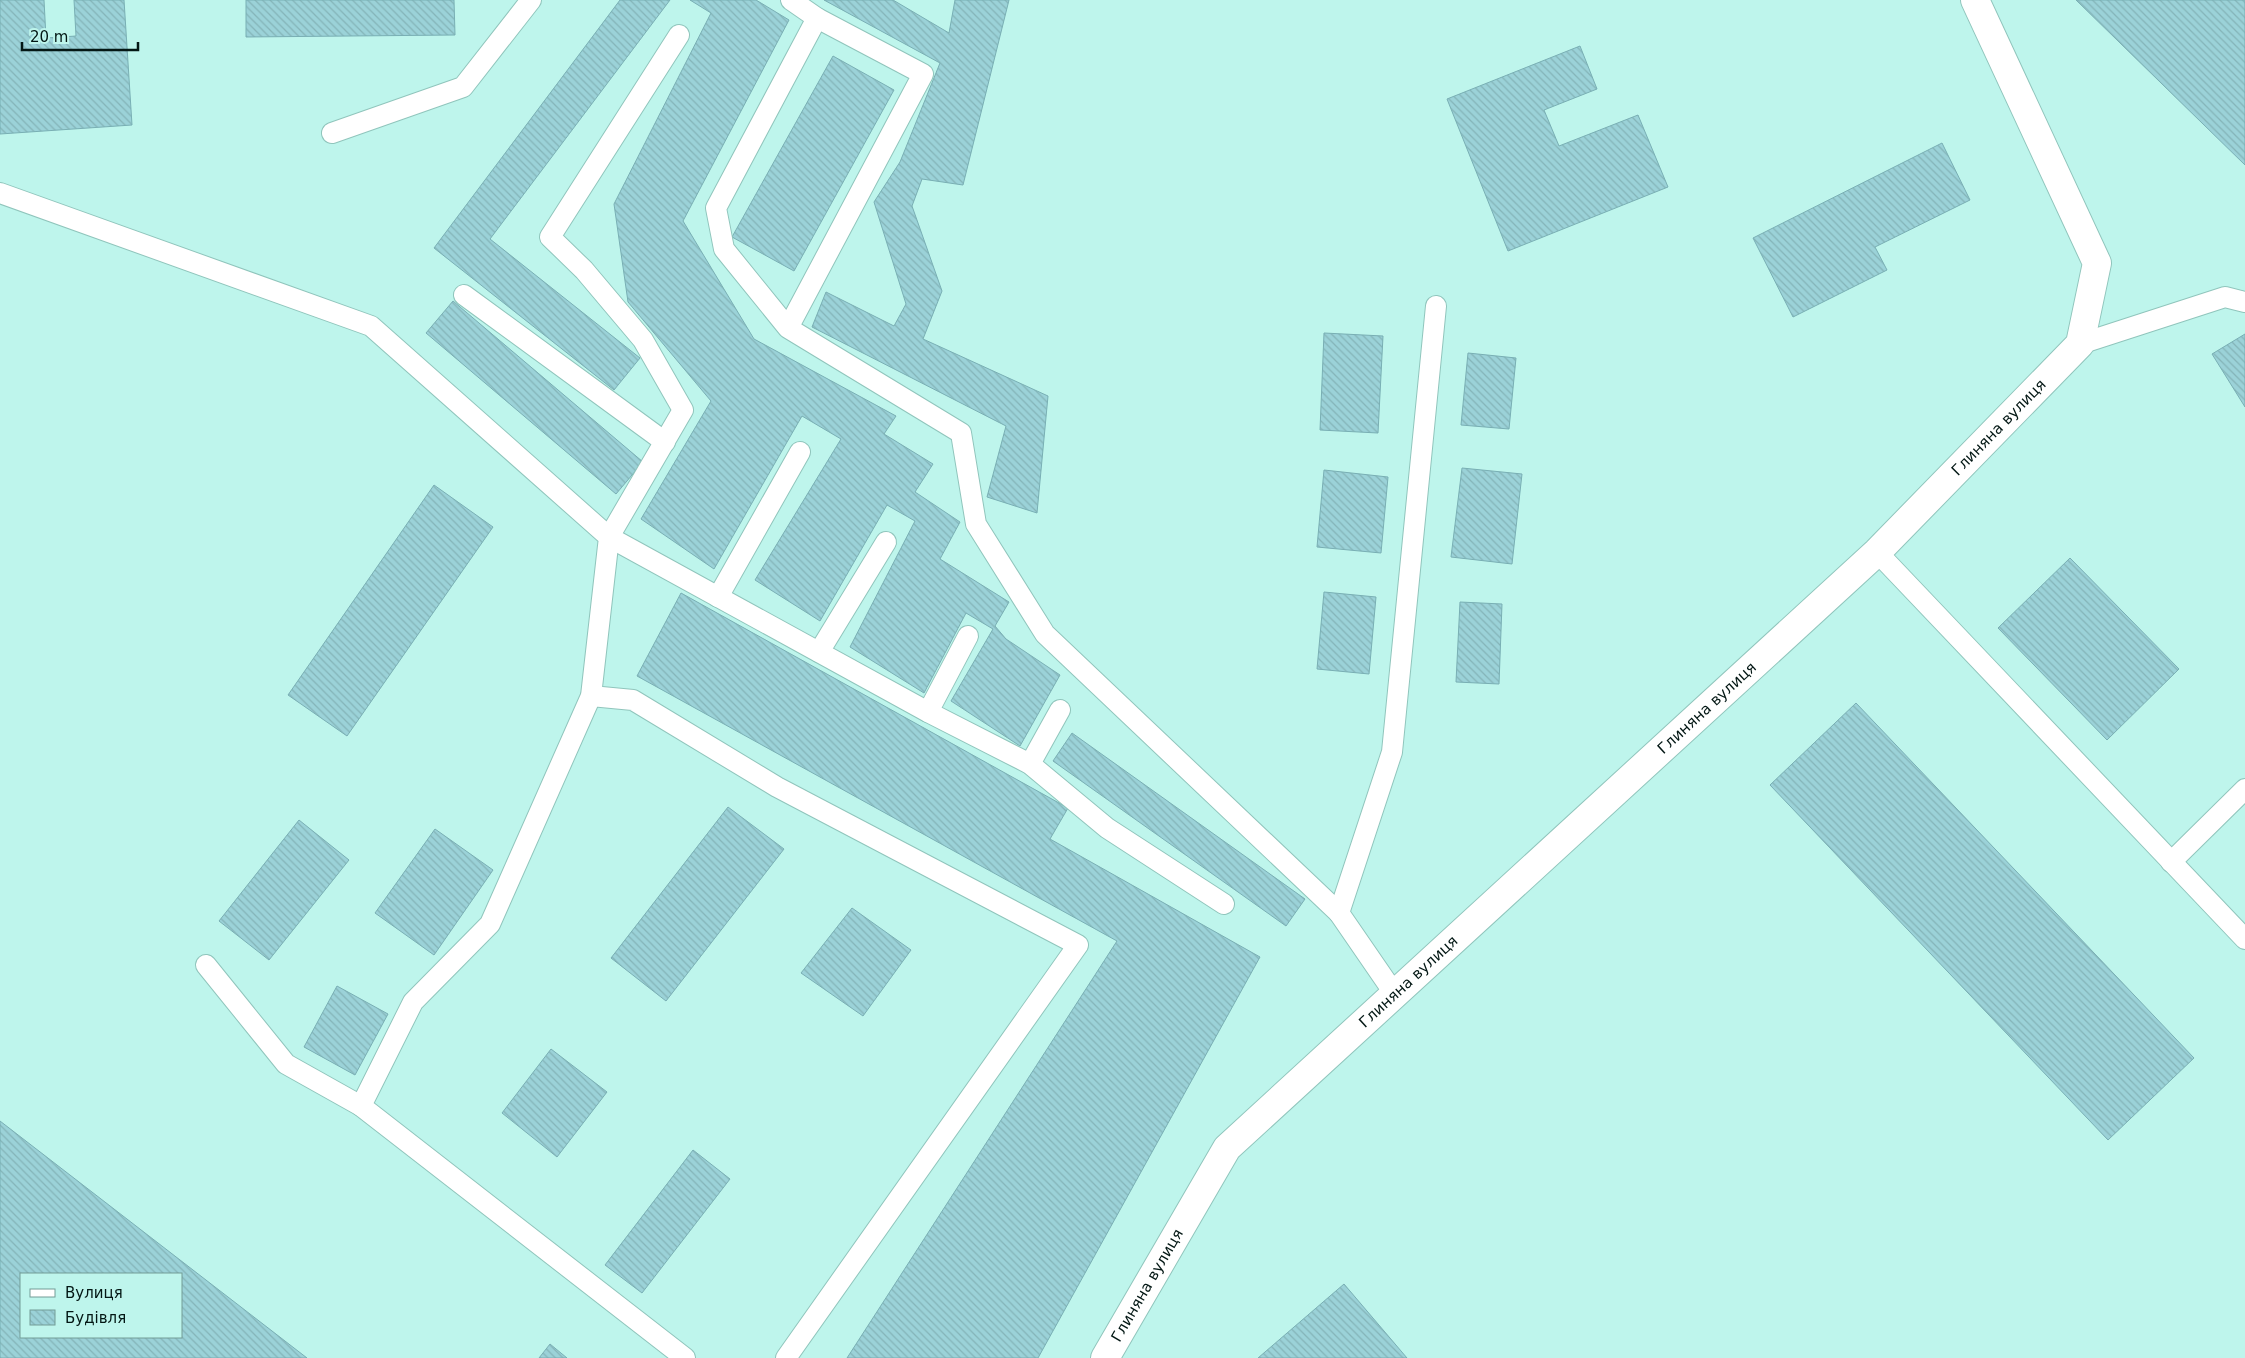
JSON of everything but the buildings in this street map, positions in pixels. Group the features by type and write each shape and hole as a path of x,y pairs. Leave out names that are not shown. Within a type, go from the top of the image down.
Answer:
{"street":[{"path":"1975,0 2097,263 2080,344"},
{"name":"Глиняна вулиця","path":"1105,1358 1227,1148 1876,552 2080,344"}],"lane":[{"path":"332,133 463,88 531,0"},
{"path":"788,328 923,74 817,18 791,0"},
{"path":"817,18 716,208 724,249 788,328 961,434 976,524 1044,634 1339,913 1394,993"},
{"path":"361,1106 413,1002 490,924 591,696 609,537 683,410 643,340 584,270 550,237 678,35"},
{"path":"0,193 371,326 609,537 928,712 1030,764 1107,828 1224,904"},
{"path":"464,295 665,442"},
{"path":"2080,344 2225,297 2245,302"},
{"path":"1339,913 1392,752 1436,306"},
{"path":"718,597 800,452"},
{"path":"819,652 886,542"},
{"path":"1876,552 2245,939"},
{"path":"928,712 968,636"},
{"path":"591,696 633,700 777,787 1078,945 786,1358"},
{"path":"1030,764 1060,710"},
{"path":"2171,862 2245,789"},
{"path":"206,965 286,1064 361,1106 685,1358"}]}
